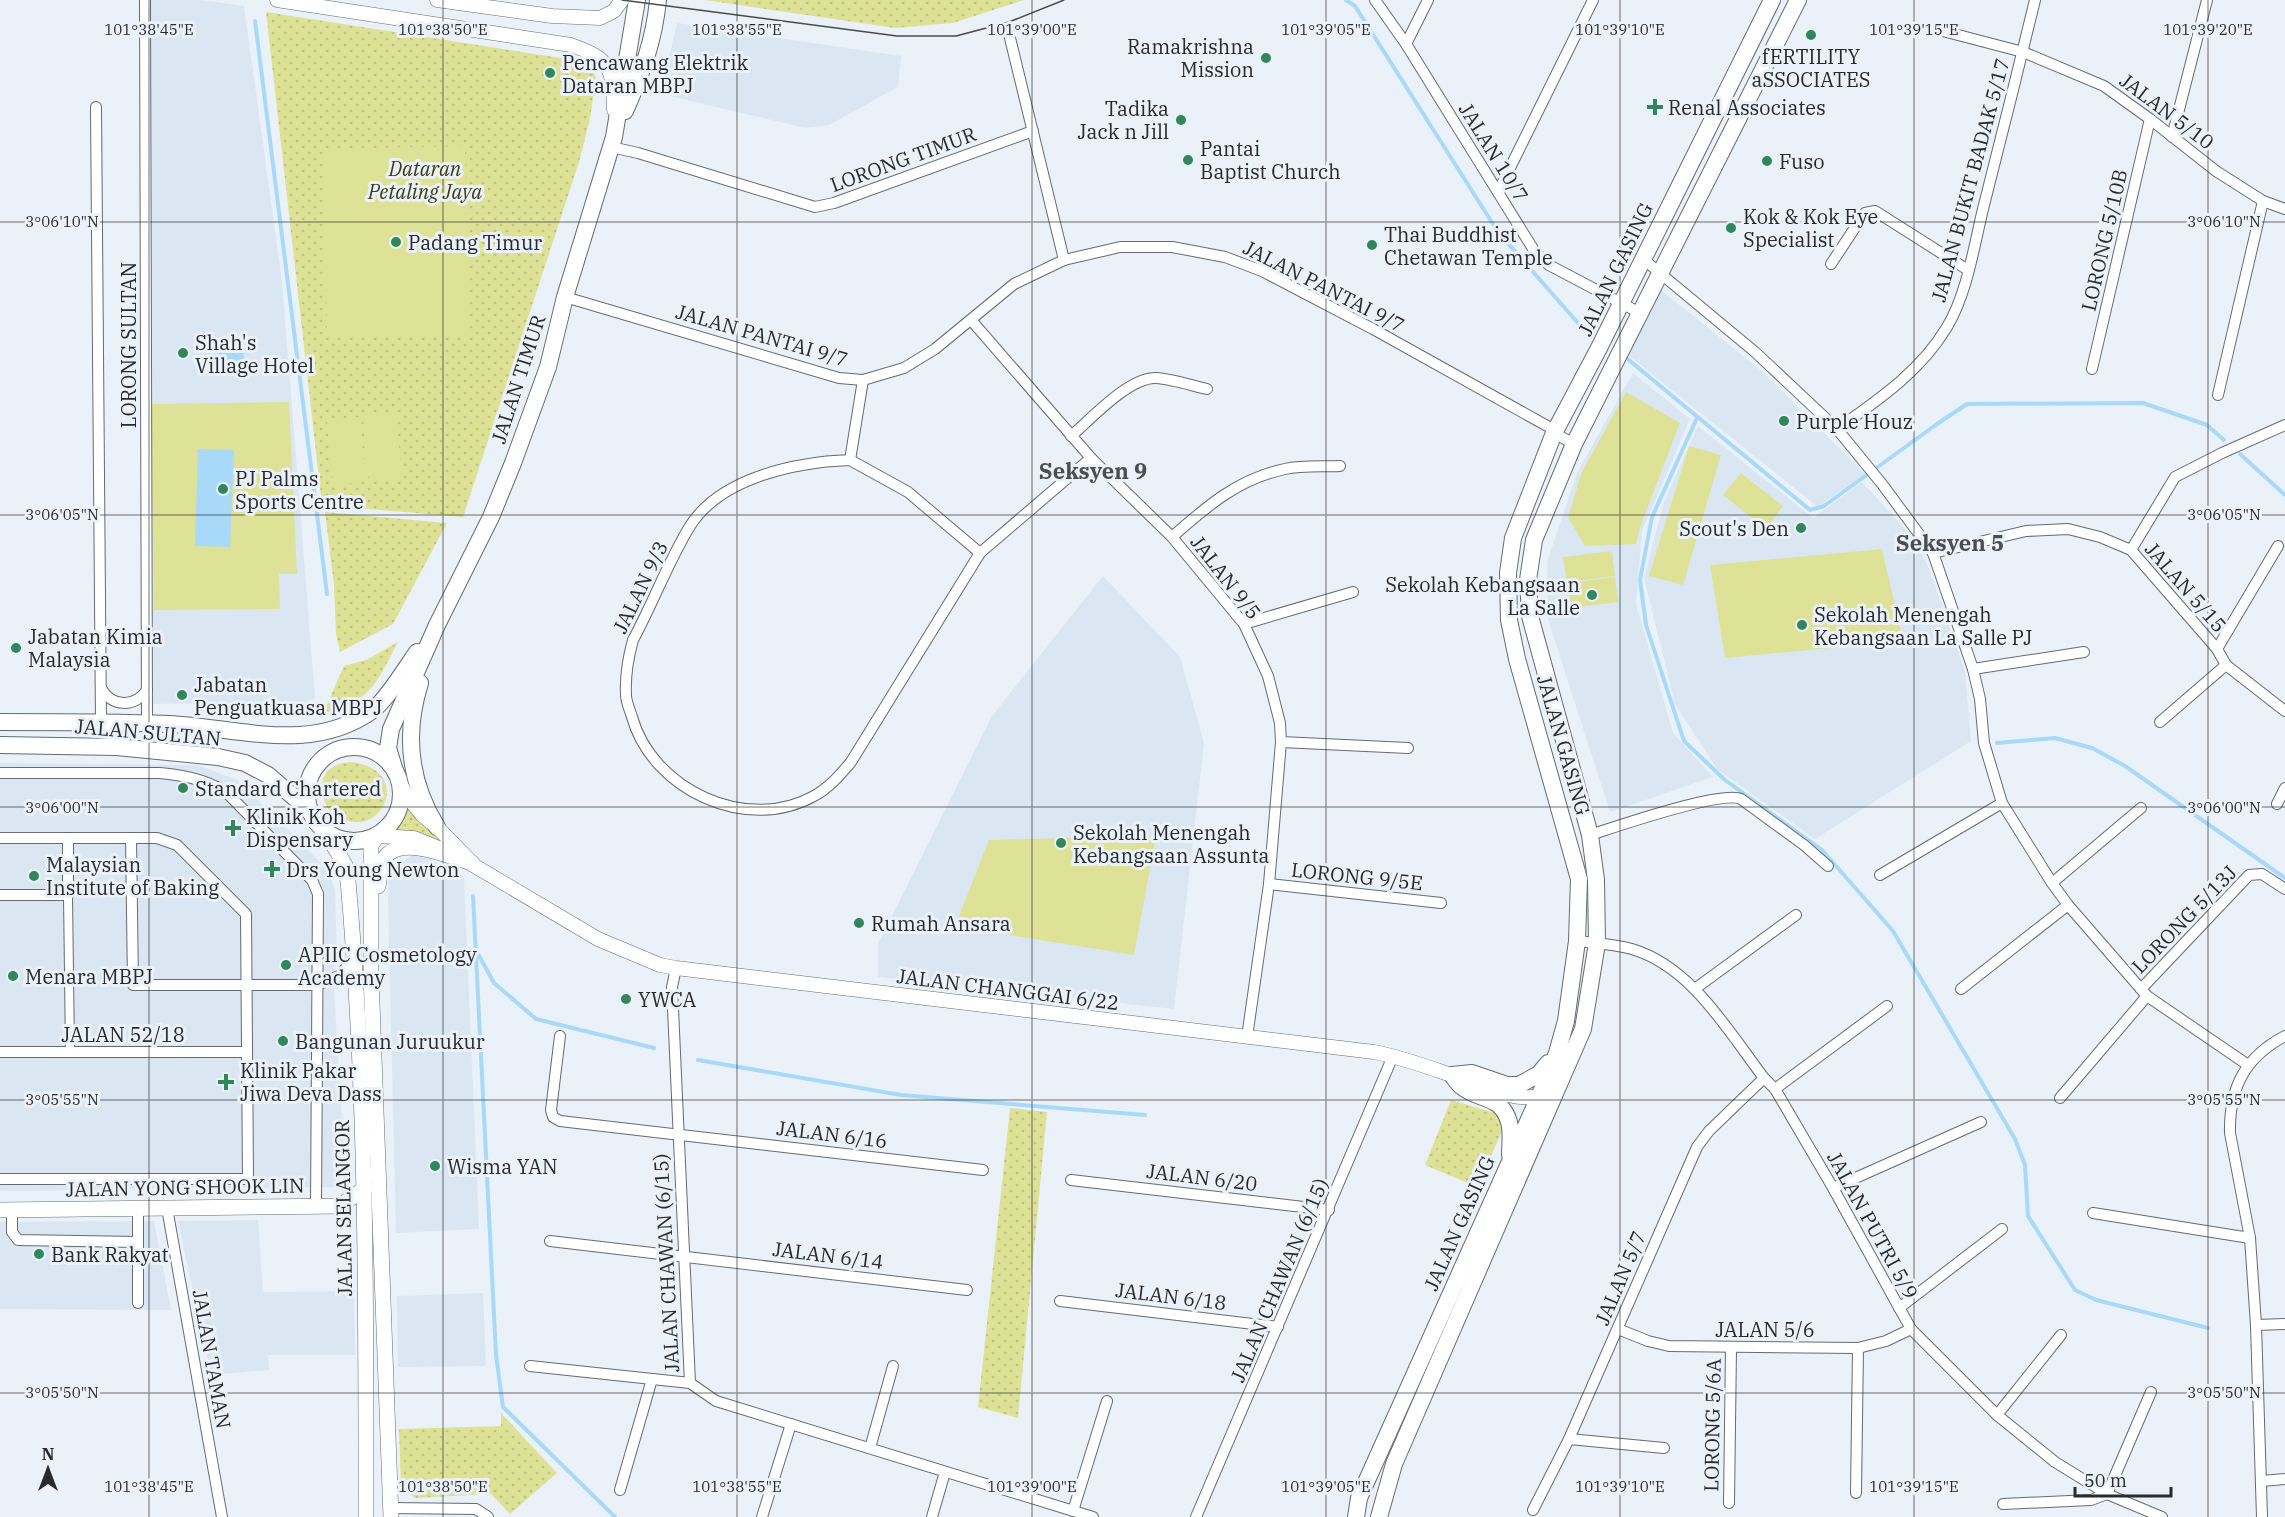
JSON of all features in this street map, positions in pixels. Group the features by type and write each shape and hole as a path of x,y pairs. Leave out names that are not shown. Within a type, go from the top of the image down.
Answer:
{"main road":[{"name":"JALAN TIMUR","path":"612,142 637,0"},
{"name":"JALAN TIMUR","path":"397,776 388,748 391,729 437,625 491,517 513,463 548,367 565,297 612,142 642,72 655,31 658,0"},
{"name":"JALAN GASING","path":"1356,1517 1359,1498 1539,1097 1557,1053 1566,1021 1577,941 1579,879 1517,659 1509,620 1508,573 1514,538 1554,433 1599,348 1772,0"},
{"name":"JALAN GASING","path":"1379,1517 1394,1464 1583,1029 1597,943 1596,880 1590,835 1530,616 1528,580 1534,540 1574,444 1798,0"},
{"name":"JALAN TIMUR","path":"262,735 285,737 308,735 336,728 374,709 437,625"},
{"path":"437,625 416,695 410,730 411,757 416,780 424,806 437,827"},
{"name":"JALAN SULTAN","path":"0,722 193,725 262,735"},
{"name":"JALAN SULTAN","path":"0,745 117,747 218,757 245,763 268,775 311,812"},
{"path":"345,748 368,749 388,762 397,776 401,790 399,810 388,827 376,836 350,841 337,838 325,831 311,812 308,801 310,778 316,767 334,752 345,748"},
{"name":"JALAN SELANGOR","path":"325,831 345,865 355,954 365,1188 366,1517"},
{"name":"JALAN SELANGOR","path":"376,836 371,845 375,1114 391,1512"},
{"path":"371,927 382,863 397,849 421,848 472,863"},
{"path":"1452,1075 1472,1073 1507,1085 1519,1085 1539,1074 1557,1053"},
{"path":"1452,1075 1462,1088 1491,1099 1506,1113 1510,1123 1509,1162"},
{"name":"JALAN YONG SHOOK LIN","path":"6,1210 340,1206 365,1188"}],"street":[{"name":"LORONG SULTAN","path":"145,0 147,723"},
{"path":"277,0 583,49 603,61 613,80 612,142"},
{"path":"437,0 552,16 600,18 614,10 622,0"},
{"name":"JALAN 10/7","path":"1376,0 1406,44 1535,252 1549,265 1640,313"},
{"path":"1406,44 1428,0"},
{"path":"1498,192 1593,0"},
{"name":"JALAN BUKIT BADAK 5/17","path":"1837,429 1881,397 1916,367 1948,325 1968,270 2035,0"},
{"path":"2172,137 2207,0"},
{"name":"JALAN 5/10","path":"1939,30 2023,52 2104,86 2216,171 2263,201 2285,209"},
{"path":"1010,38 1064,260"},
{"name":"LORONG SULTAN","path":"96,107 101,723"},
{"name":"LORONG 5/10B","path":"2092,369 2150,119"},
{"name":"LORONG TIMUR","path":"612,142 638,153 815,207 834,203 1033,131"},
{"path":"2218,395 2263,201"},
{"path":"1831,264 1862,217 1866,213 1875,211 1968,270"},
{"name":"JALAN PANTAI 9/7","path":"565,297 839,378 863,381 904,368 936,349 1014,284 1064,260 1120,247 1172,247 1225,257 1262,271 1374,329 1574,444"},
{"path":"1643,259 1755,352 1837,429 1882,484 1933,553 1974,669 1980,699 1984,743 2002,803 2052,883 2068,905 2144,993 2248,1065"},
{"name":"JALAN 9/5","path":"971,320 1091,458 1172,537 1244,624 1268,676 1280,723 1281,742 1269,884 1247,1037"},
{"path":"1071,436 1130,386 1142,380 1162,379 1207,389"},
{"path":"863,381 850,460 908,492 980,554"},
{"path":"2131,550 2175,477 2285,425"},
{"name":"JALAN 9/3","path":"850,460 827,461 779,470 736,487 716,500 691,525 633,640 628,658 626,697 642,742 656,763 670,776 706,800 750,809 794,805 814,796 831,784 851,762 980,554 1091,458"},
{"path":"1172,537 1215,500 1249,480 1286,469 1340,466"},
{"name":"JALAN 5/15","path":"1933,553 2026,531 2068,530 2100,537 2131,550 2217,649 2226,664 2285,711"},
{"path":"2217,649 2278,546"},
{"path":"1244,624 1353,592"},
{"path":"1974,669 2085,652"},
{"path":"2160,722 2226,664"},
{"path":"101,687 110,699 124,704 138,700 147,690"},
{"path":"1281,742 1408,748"},
{"path":"0,773 182,775 223,790 316,886 318,894 316,1207"},
{"name":"JALAN CHANGGAI 6/22","path":"397,776 406,795 422,815 472,863"},
{"path":"2277,804 2285,788"},
{"path":"1590,835 1711,800 1734,796 1804,845 1828,866"},
{"path":"1880,875 2002,803"},
{"path":"2052,883 2141,808"},
{"name":"JALAN CHANGGAI 6/22","path":"376,836 414,838 472,863 598,939 660,964 676,968 1393,1056 1501,1094 1539,1097 1557,1089"},
{"path":"0,838 157,838 177,845 246,914 246,1052"},
{"path":"68,838 70,1052"},
{"path":"131,838 133,985 317,985 341,975 355,954"},
{"name":"LORONG 5/13J","path":"2060,1098 2144,993 2249,875 2262,874 2285,889"},
{"name":"LORONG 9/5E","path":"1269,884 1441,903"},
{"path":"0,895 68,895"},
{"path":"1961,989 2068,905"},
{"path":"1696,988 1796,915"},
{"name":"JALAN PUTRI 5/9","path":"1577,941 1634,950 1654,959 1696,988 1764,1078 1775,1089 1911,1329 1997,1415 2055,1462 2107,1494 2162,1517"},
{"name":"JALAN CHAWAN (6/15)","path":"676,968 672,987 690,1383 716,1401 1090,1516"},
{"path":"1775,1089 1887,1006"},
{"name":"JALAN 6/16","path":"560,1036 551,1110 553,1118 560,1121 983,1170"},
{"path":"2262,1517 2256,1325 2250,1238 2229,1118 2233,1093 2248,1065 2264,1049 2285,1036"},
{"name":"JALAN 52/18","path":"0,1052 246,1052"},
{"name":"JALAN YONG SHOOK LIN","path":"0,1179 248,1179 246,1052"},
{"name":"JALAN CHAWAN (6/15)","path":"1196,1517 1393,1056"},
{"name":"JALAN 5/7","path":"1533,1510 1569,1439 1697,1147 1709,1131 1764,1078"},
{"path":"1833,1188 1981,1122"},
{"name":"JALAN 6/20","path":"1071,1180 1329,1210"},
{"name":"JALAN TAMAN","path":"167,1208 222,1517"},
{"path":"138,1209 138,1303"},
{"path":"6,1210 12,1232 18,1240 138,1242"},
{"path":"2092,1213 2250,1238"},
{"path":"1899,1308 2002,1229"},
{"name":"JALAN 6/14","path":"550,1240 967,1290"},
{"name":"JALAN 6/18","path":"1060,1301 1278,1327"},
{"path":"2256,1325 2285,1324"},
{"name":"JALAN 5/6","path":"1618,1329 1648,1341 1669,1346 1858,1348 1886,1341 1911,1329"},
{"path":"1997,1415 2061,1335"},
{"name":"LORONG 5/6A","path":"1729,1503 1731,1347"},
{"path":"1856,1493 1858,1348"},
{"path":"530,1366 690,1383"},
{"path":"870,1448 893,1366"},
{"path":"620,1490 652,1379"},
{"path":"2002,1504 2091,1500 2107,1494 2151,1392"},
{"path":"1073,1511 1107,1401"},
{"path":"762,1517 791,1424"},
{"path":"1569,1439 1664,1448"},
{"path":"932,1517 945,1472"},
{"path":"2262,1480 2285,1479"},
{"path":"391,1512 476,1509 488,1517"}],"shaded area":[{"path":"147,0 202,0 244,6 282,281 315,698 306,702 152,704"},
{"path":"677,23 901,56 898,87 829,125 806,128 661,94"},
{"path":"1661,290 1763,372 1865,474 1818,507 1627,354"},
{"name":"Sekolah Kebangsaan La Salle","path":"1633,373 1690,419 1642,531 1636,604 1673,733 1713,777 1610,812 1548,619 1547,562 1577,473"},
{"name":"Sekolah Menengah Kebangsaan La Salle PJ","path":"1698,426 1813,518 1862,482 1917,542 1930,571 1965,671 1971,741 1815,839 1717,769 1675,704 1644,578 1664,502"},
{"name":"Sekolah Menengah Kebangsaan Assunta","path":"1103,576 1180,657 1204,743 1174,1009 878,977 878,944 992,716"},
{"path":"0,763 197,765 238,780 328,870 335,890 337,957 333,974 346,1180 341,1187 0,1191"},
{"path":"412,855 425,856 464,878 479,1229 396,1233 388,898 389,880 394,868"},
{"path":"258,1220 263,1292 354,1291 355,1355 268,1355 269,1370 211,1375 178,1221"},
{"path":"154,1221 171,1310 0,1309 0,1222"},
{"path":"483,1293 486,1366 398,1367 397,1296"}],"green space":[{"path":"705,0 1024,0 953,23 895,28"},
{"name":"Dataran Petaling Jaya","path":"266,12 580,61 596,77 590,119 579,162 463,517 322,505"},
{"name":"Padang Timur","path":"465,146 469,335 327,338 323,149"},
{"path":"1626,392 1680,423 1639,530 1636,544 1585,546 1568,517 1582,472"},
{"name":"PJ Palms Sports Centre","path":"289,402 297,574 279,574 280,609 154,610 151,404"},
{"path":"396,413 402,479 369,482 363,416"},
{"path":"360,417 366,482 333,485 327,419"},
{"path":"1689,446 1721,455 1683,585 1649,576"},
{"path":"1741,473 1783,506 1766,529 1723,495"},
{"path":"325,512 447,523 393,624 340,652 336,634 334,585"},
{"path":"1882,549 1903,641 1725,658 1710,565"},
{"path":"1612,551 1615,576 1567,582 1563,557"},
{"path":"1615,577 1618,602 1570,608 1567,583"},
{"path":"398,642 383,671 369,690 350,704 318,715 326,707 344,666 366,660"},
{"path":"350,762 370,767 381,776 386,788 386,800 380,811 370,819 357,822 342,819 332,813 327,807 322,788 325,775 329,770 341,763"},
{"path":"409,800 427,827 449,849 392,834 403,817"},
{"path":"1156,836 1134,955 955,926 989,840"},
{"path":"1451,1100 1495,1113 1504,1127 1477,1187 1425,1165"},
{"path":"1010,1108 1047,1112 1018,1418 978,1407"},
{"path":"501,1413 557,1473 510,1514 491,1494 415,1498 401,1488 399,1429 501,1426"}],"water":[{"path":"228,346 243,350 245,364 218,363 219,348"},
{"path":"198,449 234,450 230,547 195,546"}],"waterway":[{"path":"1346,0 1355,6 1498,232 1578,323"},
{"path":"255,21 327,594"},
{"path":"1624,356 1810,510 1824,506 1967,404 2143,403 2207,425 2224,440"},
{"path":"1697,418 1652,517 1640,580 1646,625 1684,741 1725,780 1822,850 1893,931 2015,1139 2025,1165 2028,1216 2075,1290 2096,1300 2208,1328"},
{"path":"2240,454 2285,495"},
{"path":"1997,743 2055,738 2092,748 2125,766 2285,878"},
{"path":"473,896 496,1355 503,1407 615,1517"},
{"path":"477,952 494,983 536,1019 654,1048"},
{"path":"698,1060 901,1095 1145,1115"}],"tram line":[{"path":"622,0 897,36 956,36 1009,22 1064,0"}],"place":[{"name":"fERTILITY aSSOCIATES","path":"1811,35"},
{"name":"Ramakrishna Mission","path":"1266,58"},
{"name":"Pencawang Elektrik Dataran MBPJ","path":"550,73"},
{"name":"Renal Associates","path":"1655,107"},
{"name":"Tadika Jack n Jill","path":"1181,120"},
{"name":"Pantai Baptist Church","path":"1188,160"},
{"name":"Fuso","path":"1767,161"},
{"name":"Kok & Kok Eye Specialist","path":"1731,228"},
{"name":"Padang Timur","path":"396,242"},
{"name":"Thai Buddhist Chetawan Temple","path":"1372,245"},
{"name":"Shah's Village Hotel","path":"183,353"},
{"name":"Purple Houz","path":"1784,421"},
{"name":"PJ Palms Sports Centre","path":"223,489"},
{"name":"Scout's Den","path":"1801,528"},
{"name":"Sekolah Kebangsaan La Salle","path":"1592,595"},
{"name":"Sekolah Menengah Kebangsaan La Salle PJ","path":"1802,625"},
{"name":"Jabatan Kimia Malaysia","path":"16,648"},
{"name":"Jabatan Penguatkuasa MBPJ","path":"182,695"},
{"name":"Standard Chartered","path":"183,788"},
{"name":"Klinik Koh Dispensary","path":"233,828"},
{"name":"Sekolah Menengah Kebangsaan Assunta","path":"1061,843"},
{"name":"Drs Young Newton","path":"272,869"},
{"name":"Malaysian Institute of Baking","path":"34,876"},
{"name":"Rumah Ansara","path":"859,923"},
{"name":"APIIC Cosmetology Academy","path":"286,965"},
{"name":"Menara MBPJ","path":"13,976"},
{"name":"YWCA","path":"626,999"},
{"name":"Bangunan Juruukur","path":"283,1041"},
{"name":"Klinik Pakar Jiwa Deva Dass","path":"226,1082"},
{"name":"Wisma YAN","path":"435,1166"},
{"name":"Bank Rakyat","path":"39,1254"}],"district":[{"name":"Seksyen 9","path":"1093,470"},
{"name":"Seksyen 5","path":"1950,542"}]}
